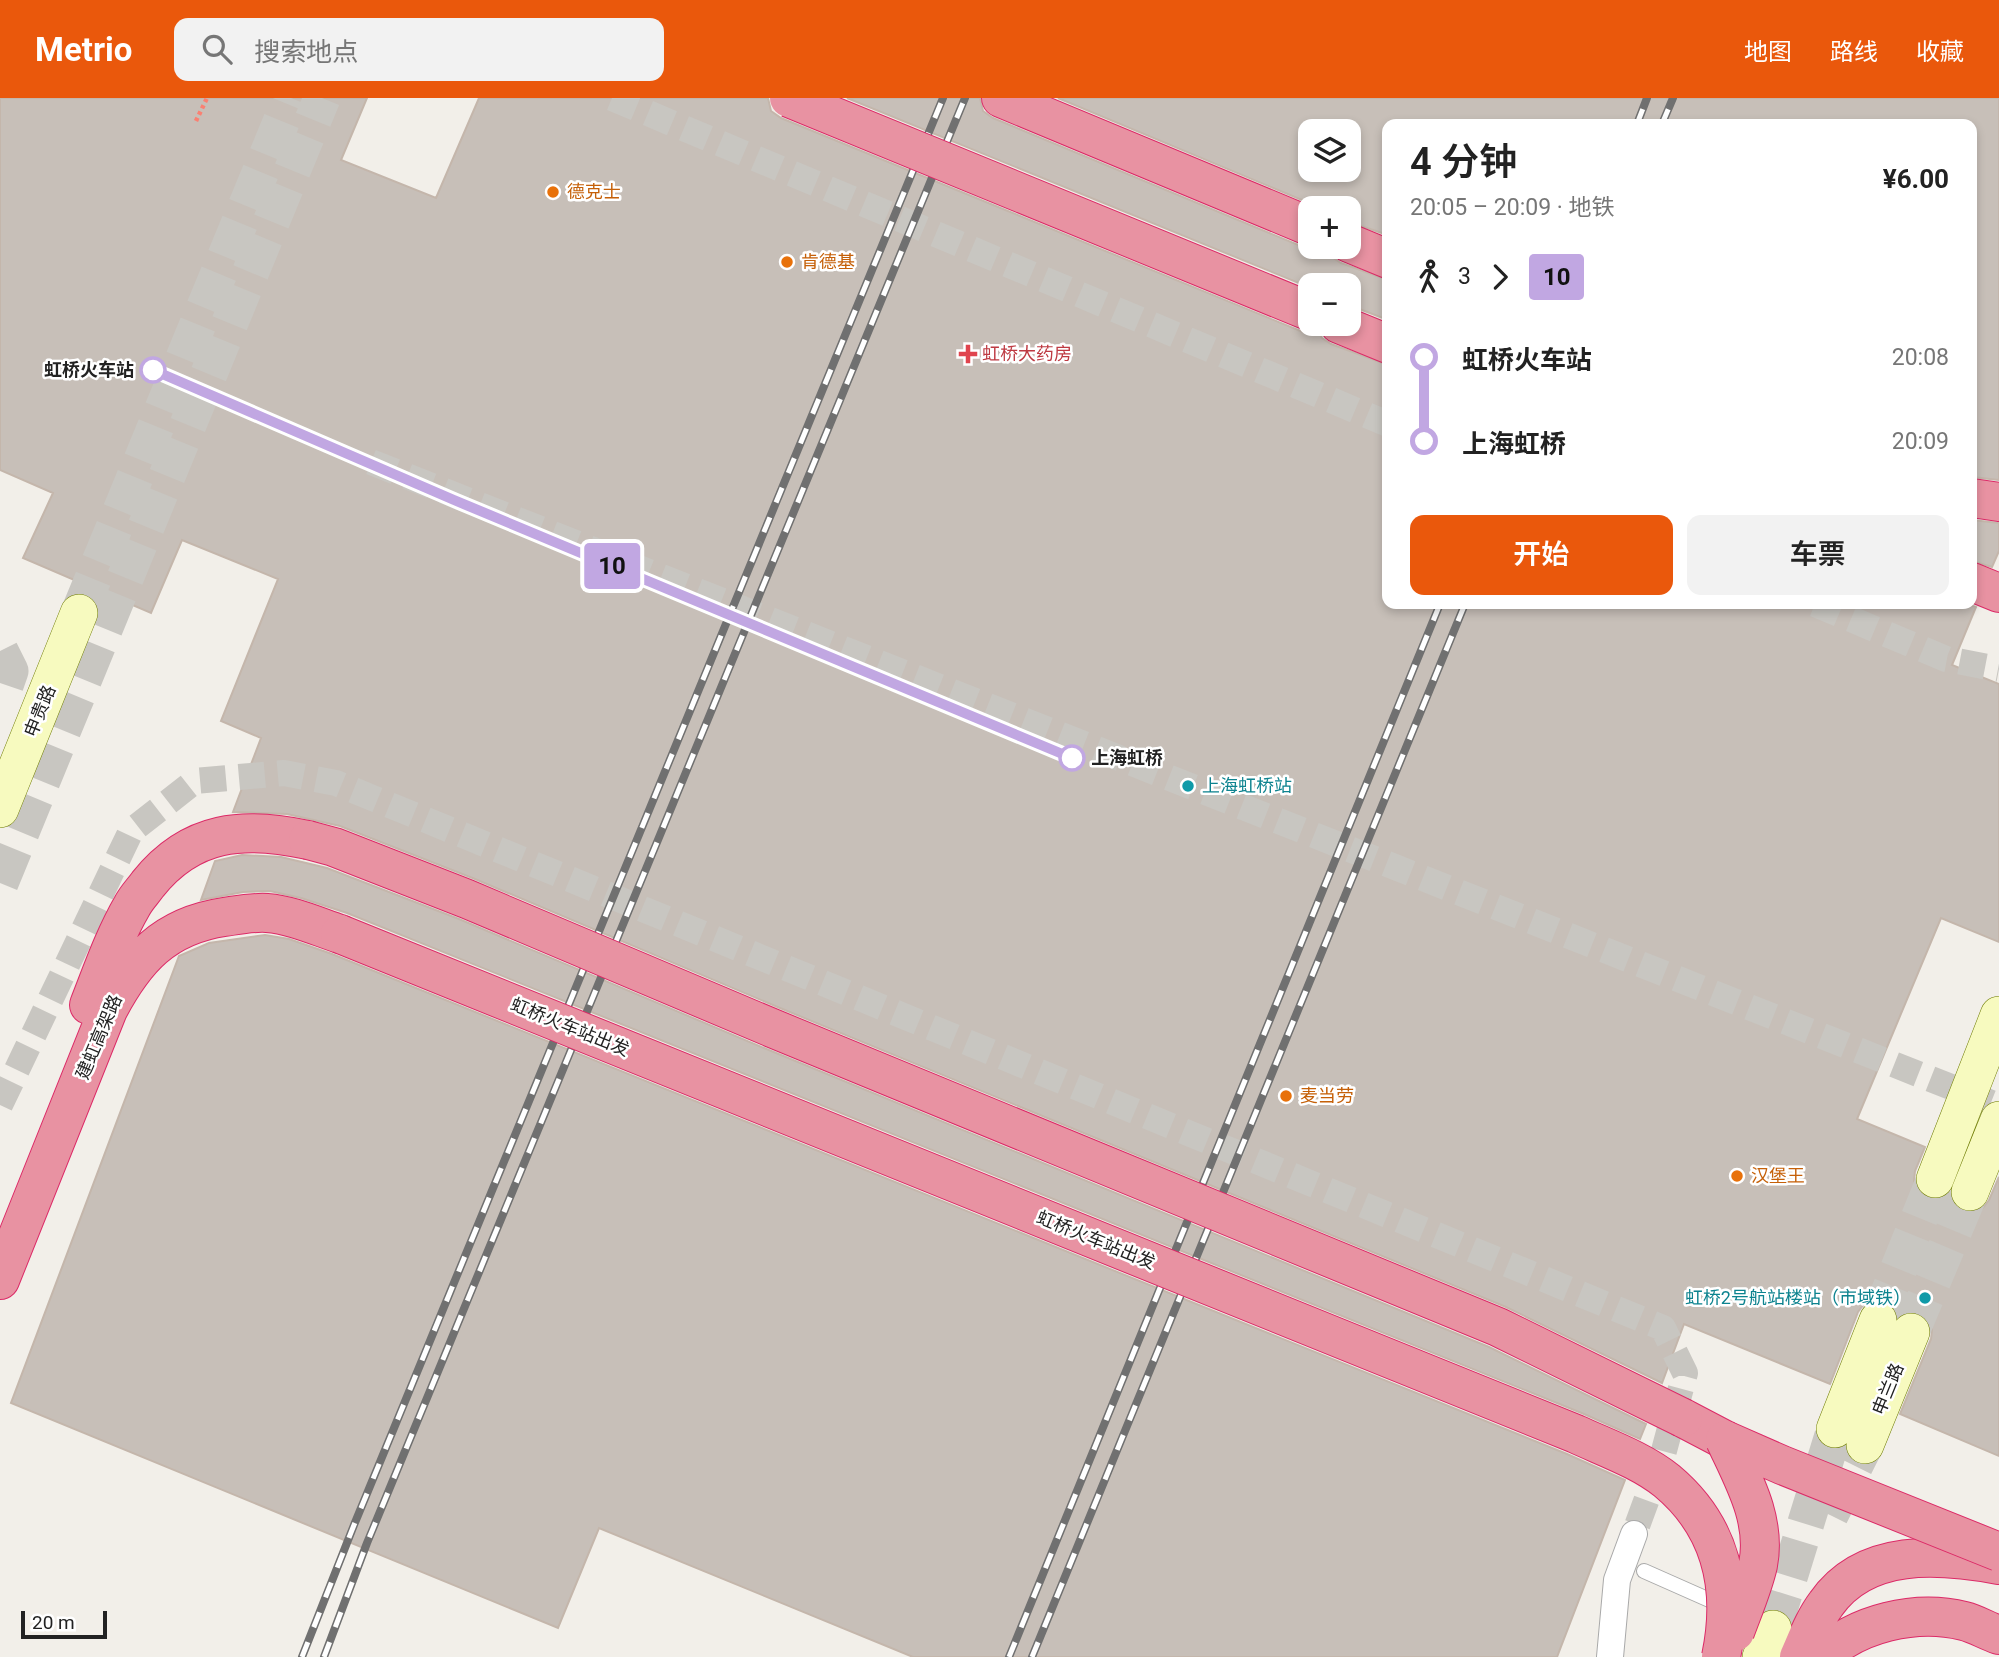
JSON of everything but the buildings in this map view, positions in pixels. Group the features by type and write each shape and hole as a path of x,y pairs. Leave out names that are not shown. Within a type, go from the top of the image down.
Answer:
{"highway":[{"path":"789,98 1298,307"},
{"path":"1001,98 1298,222"},
{"path":"1361,248 1382,256"},
{"path":"1361,333 1382,342"},
{"path":"1977,499 1999,502"},
{"path":"1977,576 1999,580"},
{"path":"1977,584 1999,593"},
{"path":"79,1083 84,1016 132,904 161,868 206,839 227,834 254,832 308,840 334,847 467,898 785,1033 1498,1327 1725,1440 1999,1552"},
{"name":"建虹高架路","path":"0,1280 108,1010 138,962 161,940 186,926 212,919 266,913 295,918 340,933"},
{"name":"虹桥火车站出发","path":"340,933 1631,1458 1666,1480 1693,1507 1713,1538 1723,1570 1728,1605 1724,1657"},
{"path":"1724,1657 1758,1564 1760,1531 1752,1498 1725,1440"},
{"path":"1799,1657 1827,1602 1849,1580 1870,1566 1904,1559 1937,1557 1999,1565"},
{"path":"1822,1657 1858,1630 1925,1616 1964,1621 1999,1635"}],"street":[{"name":"申贵路","path":"0,756 79,613 0,809"},
{"path":"1935,1178 1999,1015"},
{"path":"1970,1192 1999,1120"},
{"name":"申兰路","path":"1850,1437 1894,1326"},
{"path":"1610,1657 1616,1580 1634,1534"}],"lane":[{"path":"1644,1571 1761,1632"}],"path":[{"path":"196,121 207,98"}],"tunnel":[{"path":"79,613 291,98"},
{"path":"0,883 322,98"},
{"path":"612,98 1382,421"},
{"path":"371,462 1999,1106"},
{"path":"1827,609 1946,659 1999,669"},
{"path":"0,651 10,671 0,700"},
{"path":"0,1105 131,831 195,781 284,773 336,783 1663,1328 1685,1373 1662,1458 1634,1534"},
{"path":"1878,1320 1935,1179"},
{"path":"1911,1332 1970,1192"},
{"path":"1773,1629 1835,1429"},
{"path":"1830,1515 1865,1445"}],"railway":[{"path":"302,1657 354,1525 943,98"},
{"path":"324,1657 367,1543 965,98"},
{"path":"1639,119 1647,98"},
{"path":"1664,119 1673,98"},
{"path":"1009,1657 1438,609"},
{"path":"1032,1657 1463,609"}],"metro line":[{"name":"10","path":"153,370 454,500 1072,758"}],"place":[{"name":"德克士","path":"553,192"},
{"name":"肯德基","path":"787,262"},
{"name":"虹桥大药房","path":"968,354"},
{"name":"虹桥火车站","path":"153,370"},
{"name":"上海虹桥","path":"1072,758"},
{"name":"上海虹桥站","path":"1188,786"},
{"name":"麦当劳","path":"1286,1096"},
{"name":"汉堡王","path":"1737,1176"},
{"name":"虹桥2号航站楼站（市域铁）","path":"1925,1298"}]}
